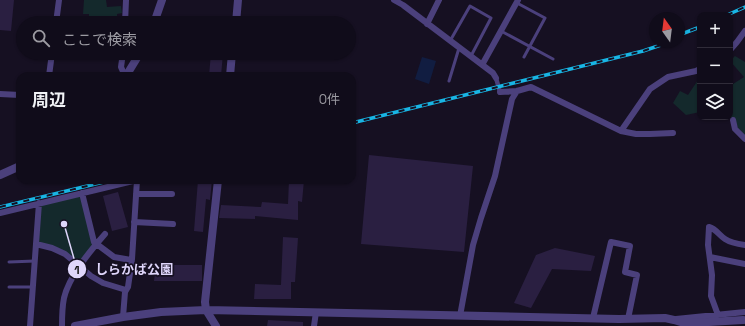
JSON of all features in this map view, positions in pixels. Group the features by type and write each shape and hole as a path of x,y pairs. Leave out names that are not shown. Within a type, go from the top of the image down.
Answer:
{"street":[{"path":"57,16 59,0"},
{"path":"125,16 126,0"},
{"path":"157,16 162,0"},
{"path":"237,16 238,0"},
{"path":"394,0 404,3 427,24 493,73 500,92 517,91 531,87 621,131 636,134 673,133"},
{"path":"427,24 439,0"},
{"path":"482,65 517,1"},
{"path":"732,48 745,31"},
{"path":"50,72 51,60"},
{"path":"122,60 121,68 123,72"},
{"path":"128,72 135,60"},
{"path":"230,72 231,60"},
{"path":"621,131 650,89 668,77 697,70"},
{"path":"460,316 473,245 495,176 512,99 517,91"},
{"path":"0,94 16,95"},
{"path":"733,120 736,129 745,139"},
{"path":"0,175 16,168"},
{"path":"0,213 120,184"},
{"path":"123,318 131,260 137,184"},
{"path":"216,326 206,310 205,302 218,184"},
{"path":"82,193 94,242 114,257 131,260"},
{"path":"136,194 172,194"},
{"path":"30,326 39,203"},
{"path":"134,222 173,224"},
{"path":"718,315 711,296 712,275 708,245 709,227 714,228 725,239 731,242 745,245"},
{"path":"62,326 64,297 69,285 79,267 105,234"},
{"path":"593,318 611,242 630,246 624,272 637,275 628,319"},
{"path":"36,244 52,248 65,254 91,276 103,283 126,290"},
{"path":"710,257 745,264"},
{"path":"75,326 102,323 161,312 206,310 593,318 620,322 628,319 665,318 684,323 744,320"},
{"path":"314,326 316,312"},
{"path":"674,320 718,315 744,320"}],"lane":[{"path":"517,1 545,18 524,57"},
{"path":"450,41 470,6 491,18 470,56"},
{"path":"501,31 553,59"},
{"path":"450,81 460,48"},
{"path":"9,262 34,261"},
{"path":"9,287 33,287"}],"green space":[{"path":"84,0 106,0 107,7 121,6 122,13 117,14 117,16 89,16 89,14 83,14"},
{"path":"735,56 745,62 745,135 738,128 735,119 733,118 733,84 744,77 733,64 733,58"},
{"path":"697,82 697,113 686,115 673,103 680,91 688,95"},
{"path":"82,196 95,244 79,265 55,247 37,243 41,204"}],"water":[{"path":"422,57 436,61 429,84 415,79"}],"building":[{"path":"0,0 14,0 11,31 0,30"},
{"path":"210,60 222,60 221,72 209,72"},
{"path":"369,155 473,166 464,252 361,244"},
{"path":"198,184 212,184 210,200 206,199 203,232 194,231"},
{"path":"289,184 304,184 302,202 298,201 298,220 255,216 255,219 219,218 221,205 261,207 262,202 288,204"},
{"path":"118,192 128,227 112,231 103,196"},
{"path":"283,237 298,238 295,282 291,282 291,299 254,299 255,284 281,285"},
{"path":"555,248 595,256 591,271 552,269 531,308 514,303 536,255"},
{"path":"156,265 202,265 202,281 154,281"},
{"path":"268,320 303,322 303,326 267,326"}],"railway":[{"path":"733,12 745,7"},
{"path":"685,33 697,28"},
{"path":"356,122 652,48"},
{"path":"0,207 95,184"}],"place":[{"name":"しらかば公園","path":"64,224"}]}
